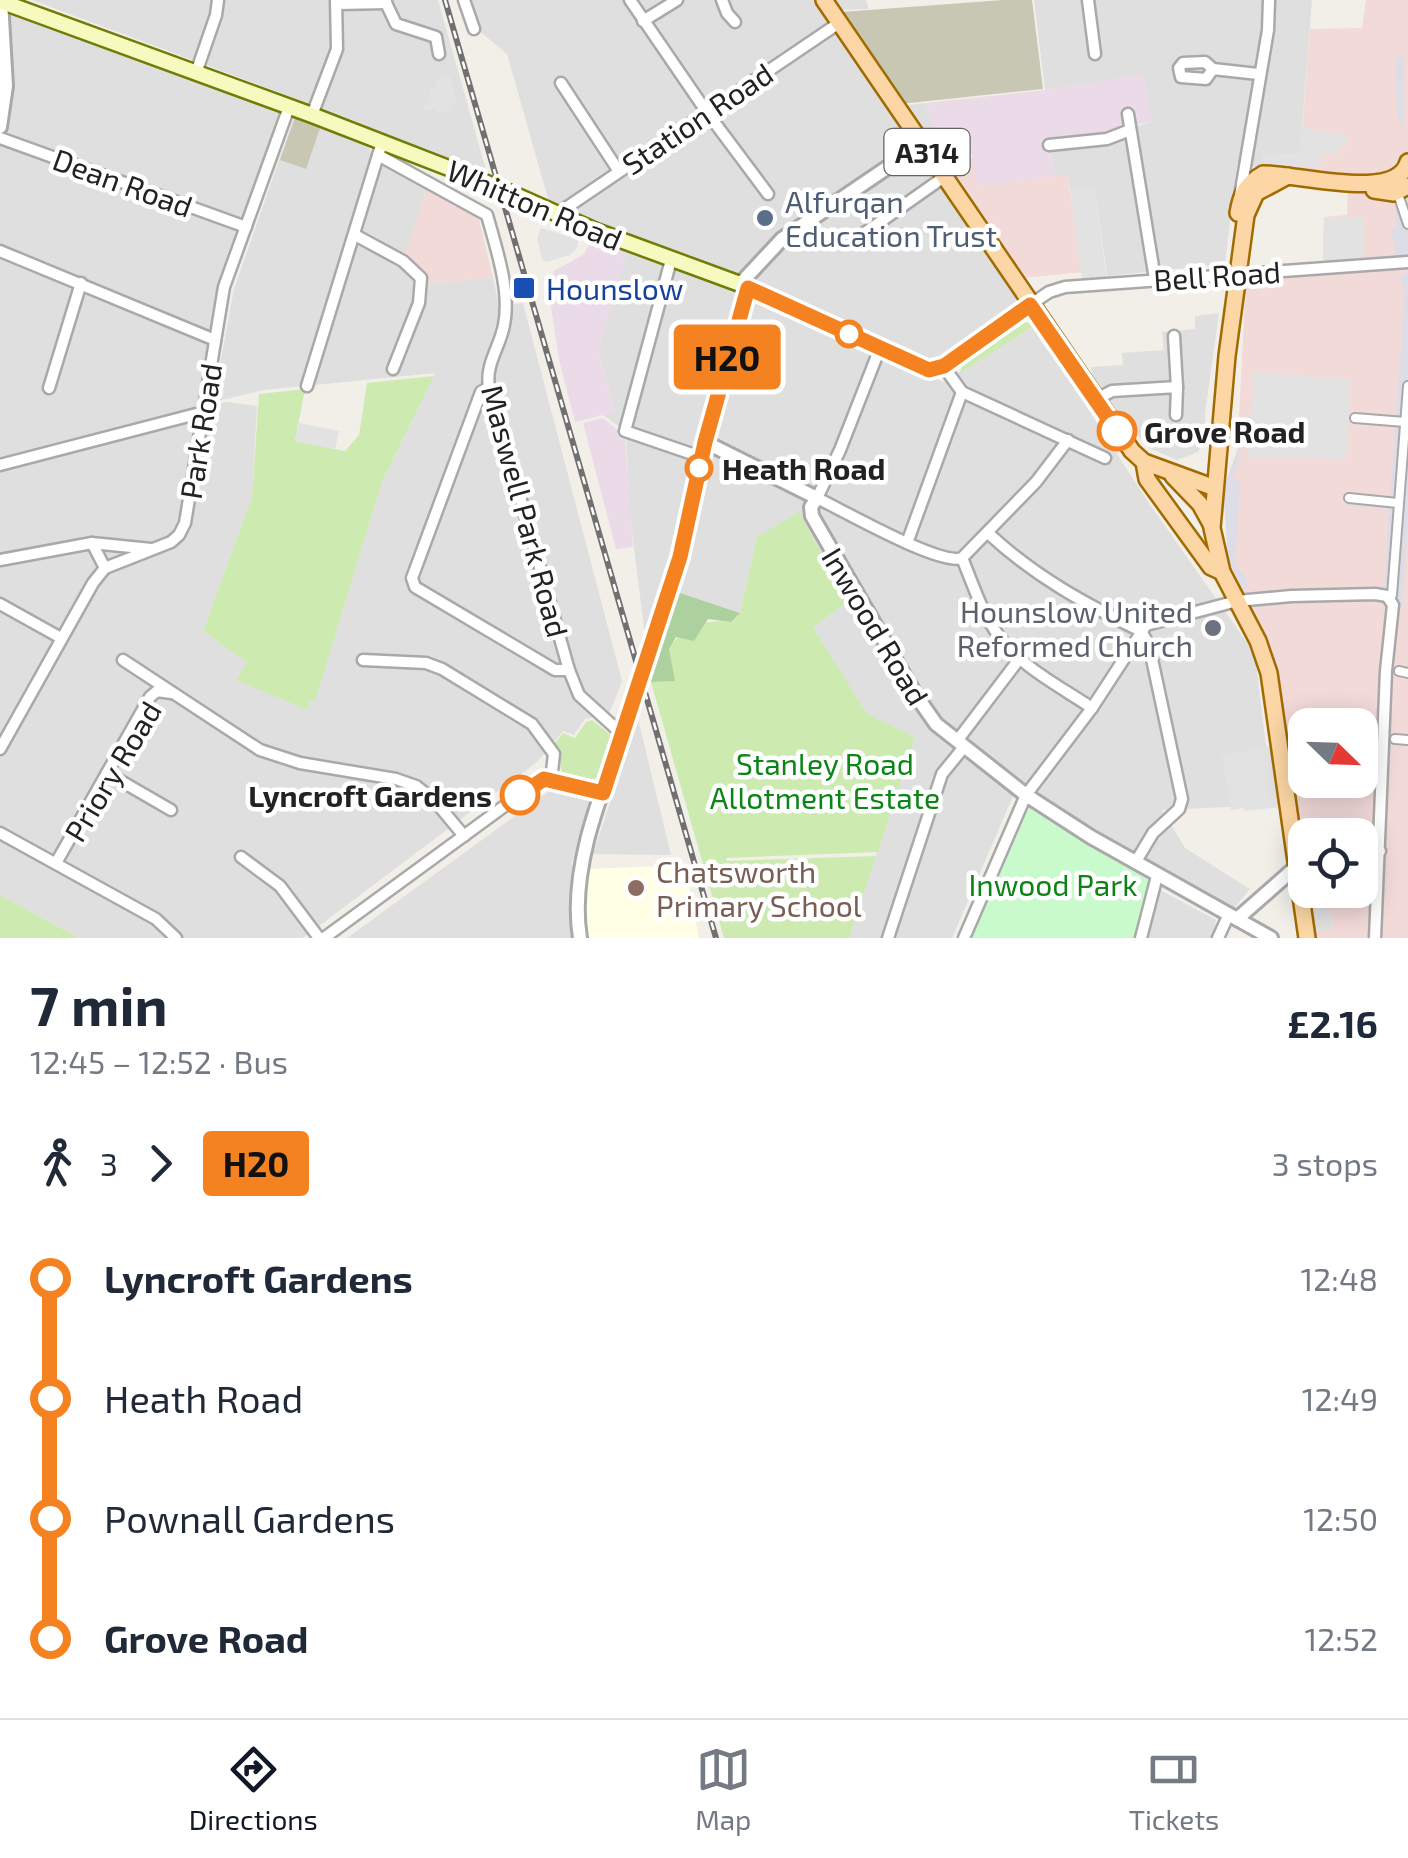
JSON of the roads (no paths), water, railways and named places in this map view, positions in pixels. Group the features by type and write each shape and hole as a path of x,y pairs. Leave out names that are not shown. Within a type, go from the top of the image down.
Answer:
{"main road":[{"name":"A314","path":"824,0 1095,400 1144,462 1170,475 1200,504 1212,528"},
{"name":"Whitton Road","path":"1,1 312,115 380,149 482,181 556,214 744,286 929,370 944,366"},
{"path":"1344,182 1392,181 1403,174 1408,162"},
{"path":"1239,256 1238,209 1243,191 1263,174 1344,182 1394,193 1404,191"},
{"path":"1288,176 1266,185 1249,204 1239,256 1212,528 1222,572 1263,652 1269,673 1295,818"},
{"path":"944,366 1030,305"},
{"path":"1170,475 1204,468 1220,448"},
{"name":"A314","path":"1144,462 1147,479 1210,567 1222,572"},
{"path":"1170,475 1215,490"},
{"path":"1302,908 1307,938"}],"street":[{"path":"196,73 218,0"},
{"path":"464,0 474,29"},
{"path":"630,0 768,194"},
{"path":"643,21 677,0"},
{"path":"722,0 735,22"},
{"path":"1088,0 1095,54"},
{"path":"1238,209 1268,30 1269,0"},
{"path":"0,127 6,86 1,1"},
{"path":"312,115 337,49 336,2 386,2 396,24 436,37 440,54"},
{"name":"Station Road","path":"556,214 839,24"},
{"path":"1093,38 1106,37"},
{"path":"1213,69 1258,74"},
{"path":"561,83 618,170"},
{"name":"Park Road","path":"105,568 171,542 185,523 224,287 290,107"},
{"path":"1128,114 1155,279"},
{"path":"1049,145 1107,139 1130,130"},
{"name":"Dean Road","path":"0,138 246,226"},
{"path":"580,938 576,894 582,860 680,557 744,286 782,239 922,144"},
{"path":"307,386 380,149"},
{"name":"Maswell Park Road","path":"380,149 488,215 506,307 504,326 488,370 489,387 569,670 579,695 623,734"},
{"path":"1243,164 1252,181"},
{"path":"863,234 944,177"},
{"path":"1404,191 1408,224"},
{"path":"355,235 404,261 421,278 419,303 393,369"},
{"path":"0,252 215,340"},
{"path":"671,260 625,431 702,458"},
{"name":"Bell Road","path":"1030,305 1049,292 1065,288 1408,262"},
{"path":"49,388 81,283"},
{"path":"1174,336 1176,416"},
{"path":"818,498 880,348"},
{"path":"944,366 962,392 1105,458"},
{"path":"1392,596 1408,386"},
{"path":"489,387 481,392 412,578 415,587 556,670 569,670"},
{"path":"1095,400 1112,391 1177,387"},
{"path":"907,542 962,392"},
{"path":"0,465 204,412"},
{"path":"1355,418 1404,422"},
{"path":"705,442 946,560 962,558 988,534 1068,440"},
{"name":"Inwood Road","path":"818,498 811,508 812,516 936,724 1026,795 1157,876 1272,938"},
{"path":"1349,498 1398,503"},
{"path":"988,534 1066,594 1141,631 1149,645 1182,799 1178,809 1153,833 1135,863"},
{"path":"0,749 105,568 92,543"},
{"path":"0,560 92,543 151,549"},
{"path":"962,558 999,638 1020,658 1092,708"},
{"path":"964,938 1026,795 1092,708 1141,631 1153,622 1237,602 1382,594 1393,605 1386,671 1375,938"},
{"path":"0,604 61,638"},
{"path":"888,938 942,774 1020,658"},
{"path":"123,660 260,750 281,758 416,786 435,800 464,836"},
{"path":"363,660 426,663 442,669 532,724 554,754 552,780"},
{"name":"Priory Road","path":"56,863 150,697 157,692 175,694"},
{"path":"1395,739 1408,740"},
{"path":"107,773 171,810"},
{"path":"241,857 280,886 322,938 540,780 603,793"},
{"path":"0,833 156,919 176,938"},
{"path":"1218,938 1233,918 1288,873"},
{"path":"1141,938 1157,876"}],"railway":[{"path":"445,0 716,938"}],"place":[{"name":"Alfurqan Education Trust","path":"765,218"},
{"name":"Hounslow","path":"524,288"},
{"name":"Grove Road","path":"1117,431"},
{"name":"Heath Road","path":"699,468"},
{"name":"Hounslow United Reformed Church","path":"1213,628"},
{"name":"Lyncroft Gardens","path":"520,795"},
{"name":"Chatsworth Primary School","path":"636,888"}],"park label":[{"name":"Stanley Road Allotment Estate","path":"825,780"},
{"name":"Inwood Park","path":"1053,884"}]}
